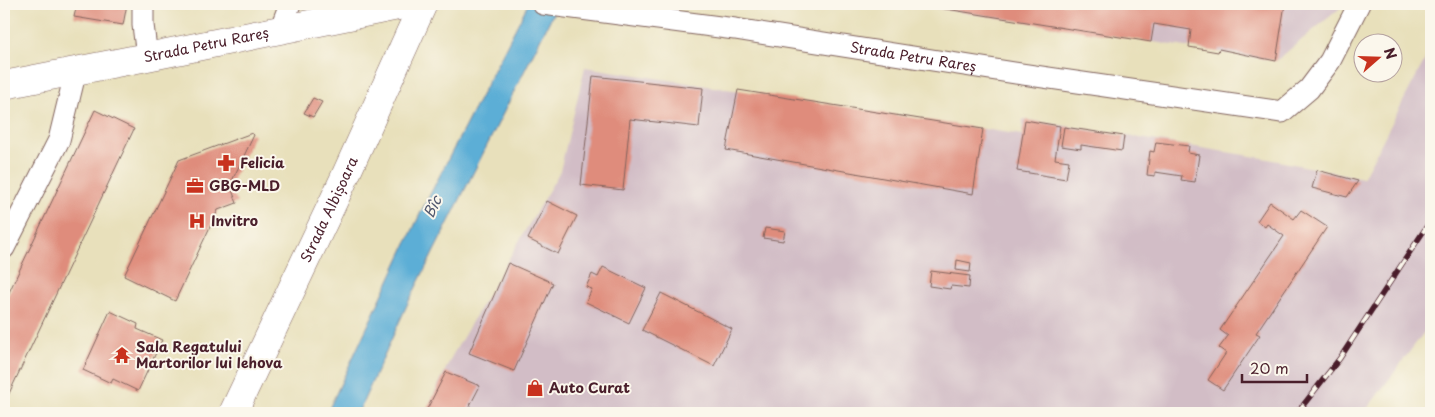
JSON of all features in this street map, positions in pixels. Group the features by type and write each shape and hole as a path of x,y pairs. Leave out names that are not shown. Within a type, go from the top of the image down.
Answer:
{"main road":[{"name":"Strada Petru Rareș","path":"4,84 147,58 408,4"},
{"name":"Strada Albișoara","path":"233,413 343,181 422,4"}],"street":[{"path":"143,4 143,25 147,58"},
{"path":"280,30 290,4"},
{"name":"Strada Petru Rareș","path":"543,4 644,10 1282,112 1309,89 1330,60 1359,4"},
{"path":"4,248 59,140 76,70"}],"shaded area":[{"path":"908,4 1345,4 1276,61"},
{"path":"1431,48 1431,323 1364,413 425,413 452,356 560,171 585,67 1022,135 1023,119 1263,158 1363,178"}],"water":[{"name":"Bîc","path":"528,4 558,4 407,305 358,413 327,413 421,212"}],"building":[{"path":"77,4 127,4 123,25 74,17"},
{"path":"915,4 1285,4 1276,61 1219,49 1218,52 1189,47 1191,30 1154,24 1151,42"},
{"path":"593,76 703,88 699,127 630,119 623,190 581,185"},
{"path":"738,90 983,129 973,194 726,150"},
{"path":"313,98 322,102 313,117 304,113"},
{"path":"95,110 134,129 4,404 4,303"},
{"path":"1025,120 1060,126 1055,159 1069,161 1066,179 1017,171"},
{"path":"1064,127 1124,136 1122,151 1081,145 1081,149 1061,146"},
{"path":"252,133 254,135 230,185 237,203 218,210 175,301 124,276 179,160"},
{"path":"1156,142 1189,146 1188,153 1199,155 1195,182 1181,180 1182,176 1155,172 1155,176 1147,175 1150,151 1154,152"},
{"path":"1317,170 1358,181 1347,197 1312,188"},
{"path":"547,201 577,216 558,254 528,239"},
{"path":"1270,202 1294,219 1301,210 1327,227 1256,333 1260,335 1223,390 1208,380 1226,353 1219,348 1228,336 1220,330 1284,236 1267,224 1265,227 1257,221"},
{"path":"765,228 785,231 783,241 763,238"},
{"path":"957,260 971,263 970,272 956,270"},
{"path":"508,263 553,283 514,371 469,353"},
{"path":"603,267 646,288 629,323 586,302 592,289 586,287 592,274 598,277"},
{"path":"931,271 970,276 969,288 951,286 950,289 929,286"},
{"path":"661,293 732,329 714,366 642,330"},
{"name":"Sala Regatului Martorilor lui Iehova","path":"110,311 138,324 137,329 162,340 138,391 113,379 111,383 83,370"},
{"path":"446,372 480,386 466,413 425,413"}],"railway":[{"path":"1297,413 1340,358 1431,220"}],"place":[{"name":"Felicia","path":"226,163"},
{"name":"GBG-MLD","path":"195,186"},
{"name":"Invitro","path":"197,221"},
{"name":"Sala Regatului Martorilor lui Iehova","path":"122,355"},
{"name":"Auto Curat","path":"535,388"}]}
